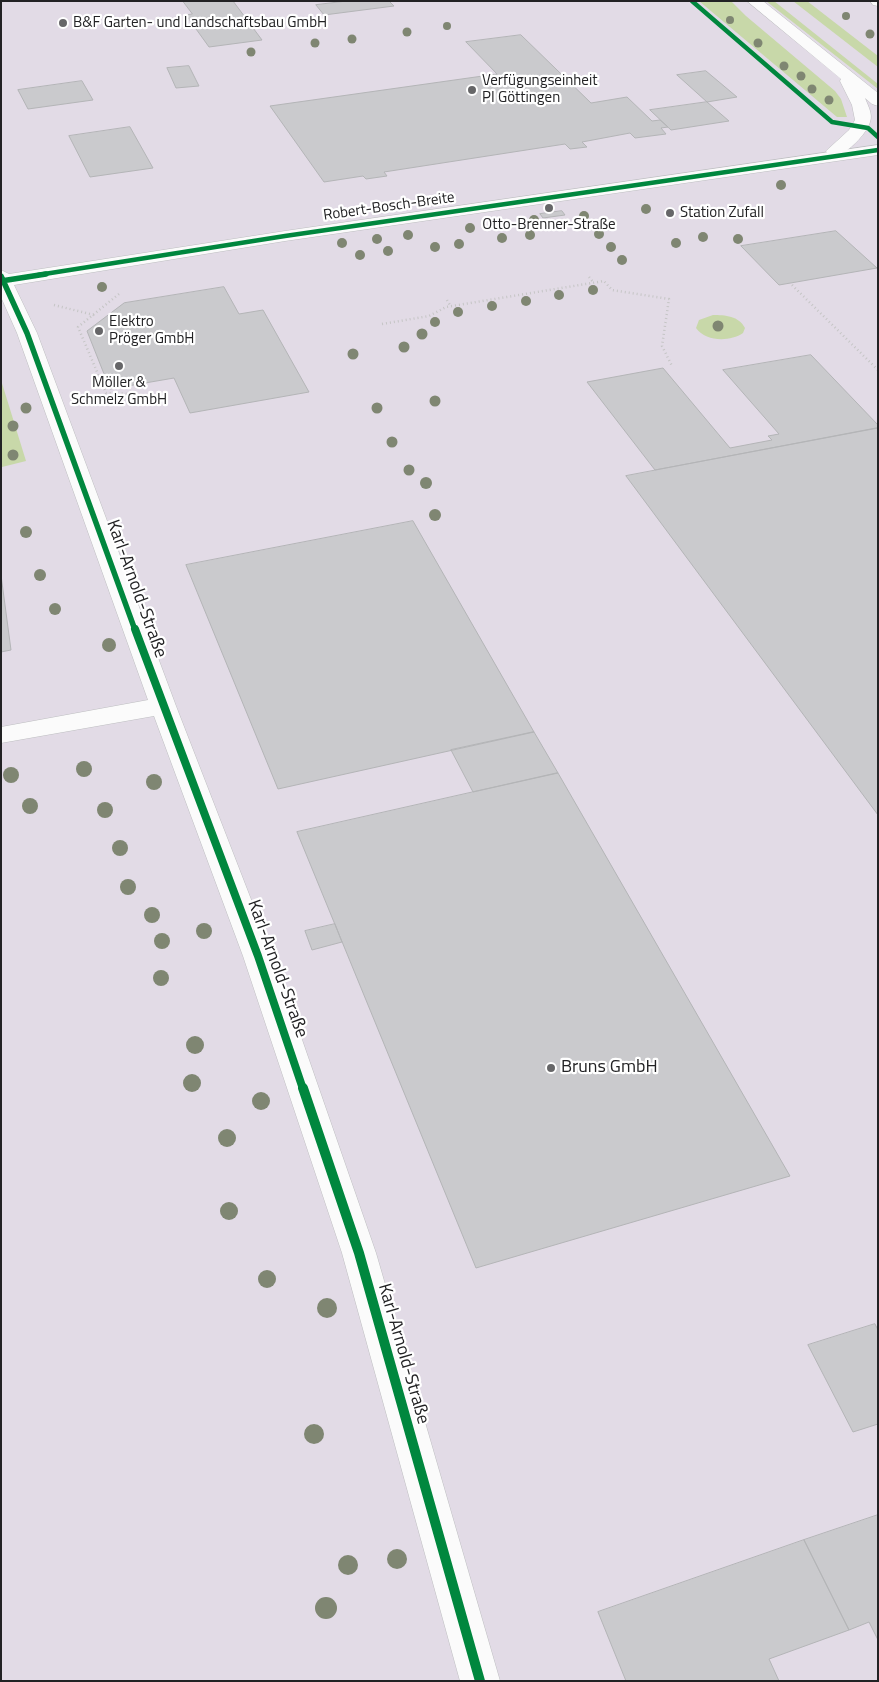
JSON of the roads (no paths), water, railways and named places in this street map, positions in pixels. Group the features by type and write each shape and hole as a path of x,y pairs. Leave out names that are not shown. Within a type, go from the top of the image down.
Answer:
{"street":[{"path":"754,1 878,101"},
{"path":"776,1 878,82"},
{"path":"834,151 862,127 864,118 863,108 844,74"},
{"name":"Robert-Bosch-Breite","path":"781,162 878,144"},
{"name":"Robert-Bosch-Breite","path":"2,279 781,162 878,150"},
{"name":"Karl-Arnold-Straße","path":"2,279 30,343 163,706 258,956 359,1253 480,1681"},
{"path":"1,735 163,706"}],"place":[{"name":"B&F Garten- und Landschaftsbau GmbH","path":"63,23"},
{"name":"Verfügungseinheit PI Göttingen","path":"472,90"},
{"name":"Otto-Brenner-Straße","path":"549,208"},
{"name":"Station Zufall","path":"670,213"},
{"name":"Elektro Pröger GmbH","path":"99,331"},
{"name":"Möller & Schmelz GmbH","path":"119,366"},
{"name":"Bruns GmbH","path":"551,1068"}]}
